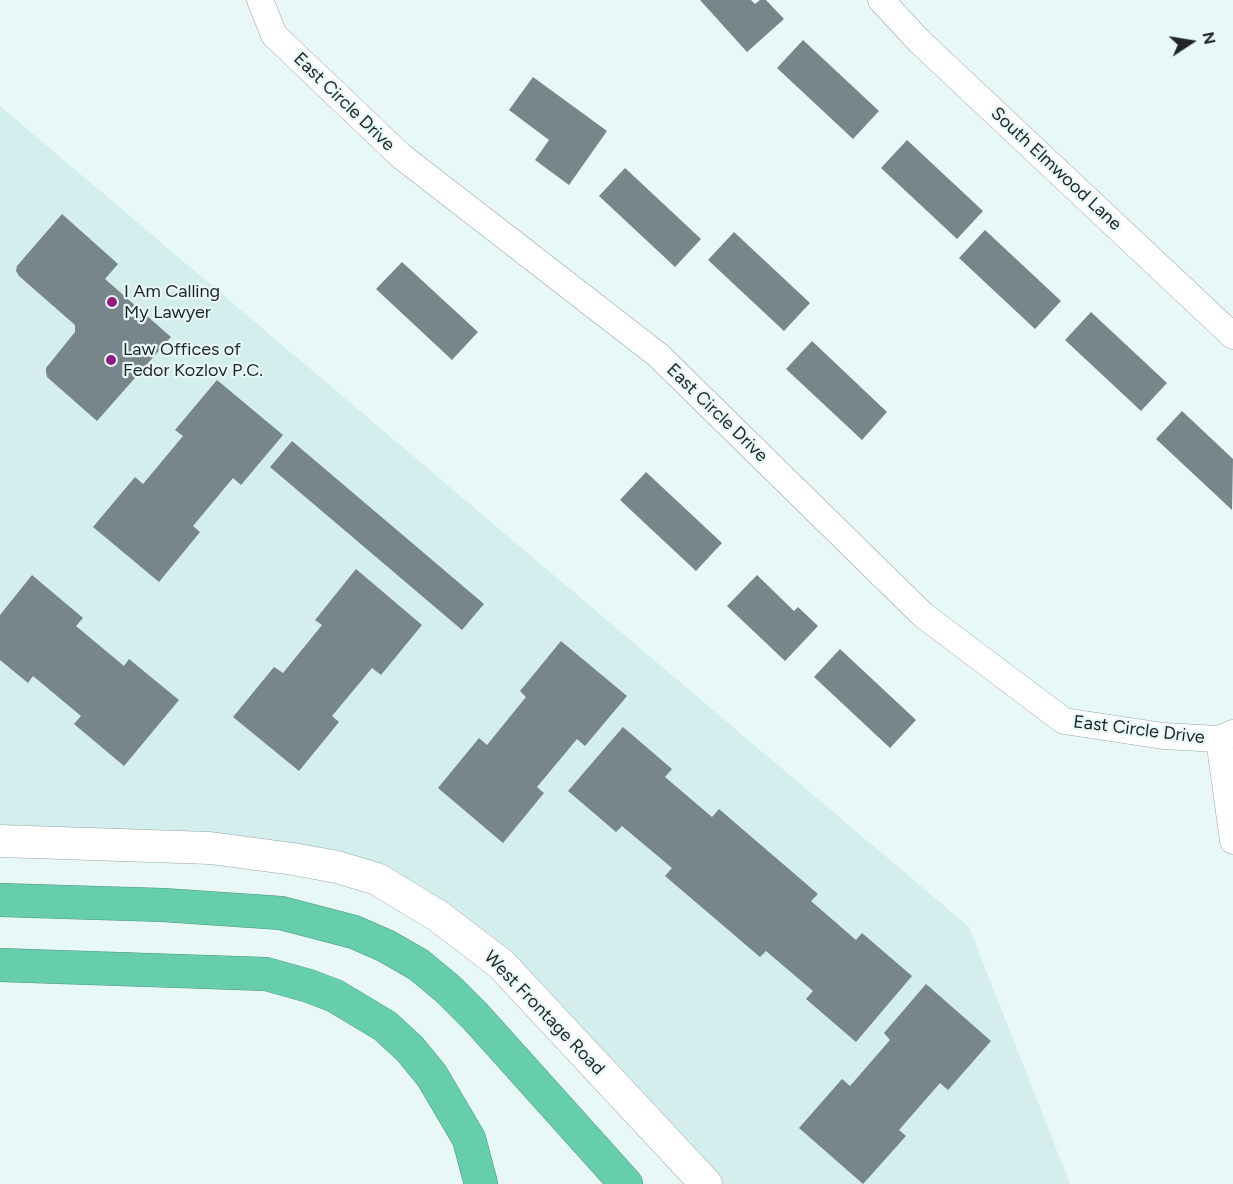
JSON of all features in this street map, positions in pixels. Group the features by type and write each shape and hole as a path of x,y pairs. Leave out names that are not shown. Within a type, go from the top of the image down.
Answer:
{"highway":[{"path":"0,900 163,905 281,913 354,932 386,946 419,965 462,1003 627,1184"},
{"path":"0,964 266,974 335,996 385,1026 410,1049 432,1076 469,1139 481,1184"}],"street":[{"name":"East Circle Drive","path":"260,0 274,35 401,156 657,356 923,615 1064,721 1163,736 1226,736"},
{"name":"South Elmwood Lane","path":"881,0 920,41 1233,336"},
{"path":"1226,736 1233,841"},
{"name":"West Frontage Road","path":"0,841 210,848 337,867 376,879 438,916 501,964 706,1184"}],"shaded area":[{"path":"0,106 969,927 1070,1184 706,1184 580,1048 377,879 0,841"}],"building":[{"path":"700,0 751,0 755,4 760,0 766,0 784,19 747,52"},
{"path":"803,40 879,111 853,139 777,68"},
{"path":"533,77 607,131 569,185 535,160 549,140 509,110"},
{"path":"907,140 983,211 957,239 881,168"},
{"path":"625,168 701,239 675,267 599,196"},
{"path":"62,214 118,264 105,279 171,337 97,421 47,377 46,368 75,332 75,325 16,271 17,266"},
{"path":"985,230 1061,301 1035,329 959,258"},
{"path":"734,232 810,303 784,331 708,260"},
{"path":"402,262 478,332 452,360 376,289"},
{"path":"1091,312 1167,383 1141,411 1065,340"},
{"path":"812,341 887,412 862,440 786,369"},
{"path":"217,380 283,435 241,485 233,478 193,526 200,532 159,582 93,527 135,477 143,484 183,436 175,430"},
{"path":"1182,411 1233,459 1232,510 1156,439"},
{"path":"292,441 484,604 462,630 270,467"},
{"path":"646,472 722,543 696,571 620,500"},
{"path":"356,569 422,625 381,675 372,668 332,716 339,722 299,771 233,717 274,667 283,673 322,625 315,620"},
{"path":"32,575 83,618 76,626 124,666 129,659 179,700 124,766 74,724 81,716 33,676 28,683 0,660 0,615"},
{"path":"757,575 794,611 798,607 818,626 785,661 727,606"},
{"path":"561,641 627,696 585,746 577,739 537,787 544,793 503,843 438,788 479,738 487,745 526,697 520,691"},
{"path":"840,649 916,720 890,748 814,677"},
{"path":"623,727 672,769 665,777 712,817 719,809 818,894 811,901 856,940 862,933 912,976 856,1042 806,999 813,991 766,951 760,957 665,876 672,868 622,826 616,832 568,791"},
{"path":"926,984 991,1041 948,1090 940,1083 899,1130 906,1136 863,1184 799,1128 842,1079 850,1086 890,1040 884,1033"}],"place":[{"name":"I Am Calling My Lawyer","path":"112,302"},
{"name":"Law Offices of Fedor Kozlov P.C.","path":"111,360"}]}
